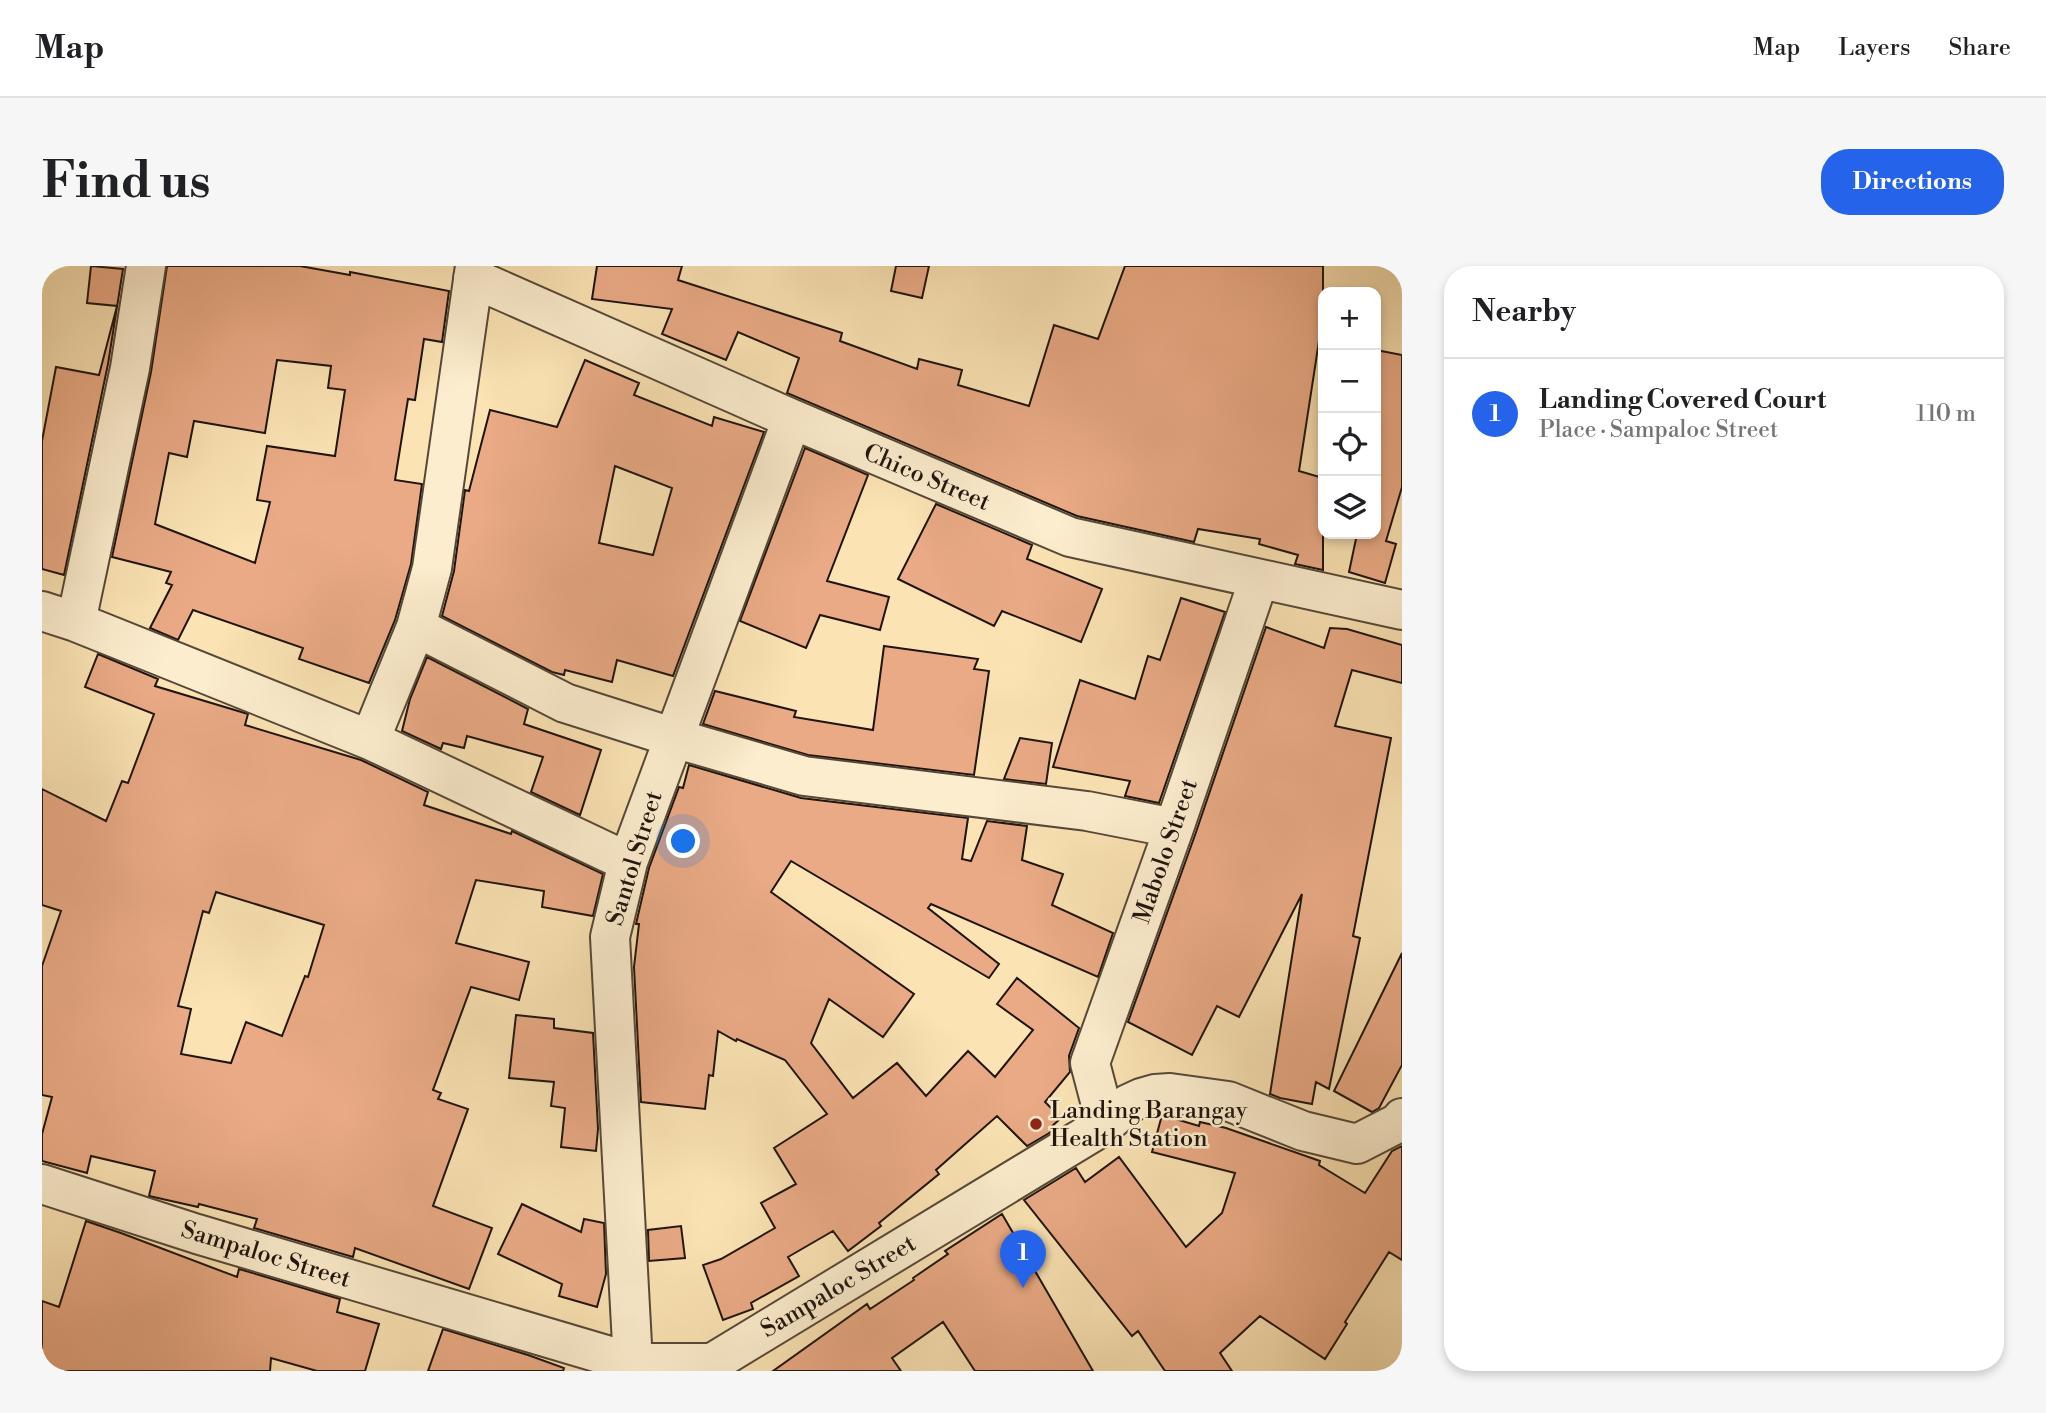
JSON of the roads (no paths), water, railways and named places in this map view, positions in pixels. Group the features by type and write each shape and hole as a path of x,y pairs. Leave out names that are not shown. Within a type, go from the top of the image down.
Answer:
{"street":[{"path":"146,266 130,368 59,616 369,740 628,862"},
{"path":"369,740 416,627 432,568 474,272"},
{"name":"Chico Street","path":"474,272 792,419 1070,537 1402,610"},
{"name":"Santol Street","path":"633,1363 610,937 628,862 792,419"},
{"name":"Mabolo Street","path":"1106,1124 1090,1063 1259,579"},
{"path":"416,627 565,703 804,776 1087,811 1174,828"},
{"name":"Sampaloc Street","path":"42,1184 197,1234 633,1363 705,1367 1106,1124 1128,1104 1155,1094 1170,1093 1227,1101 1303,1131 1357,1144 1398,1123 1402,1118"}],"place":[{"name":"Landing Barangay Health Station","path":"1036,1124"},
{"name":"Landing Covered Court","path":"1023,1288"}]}
